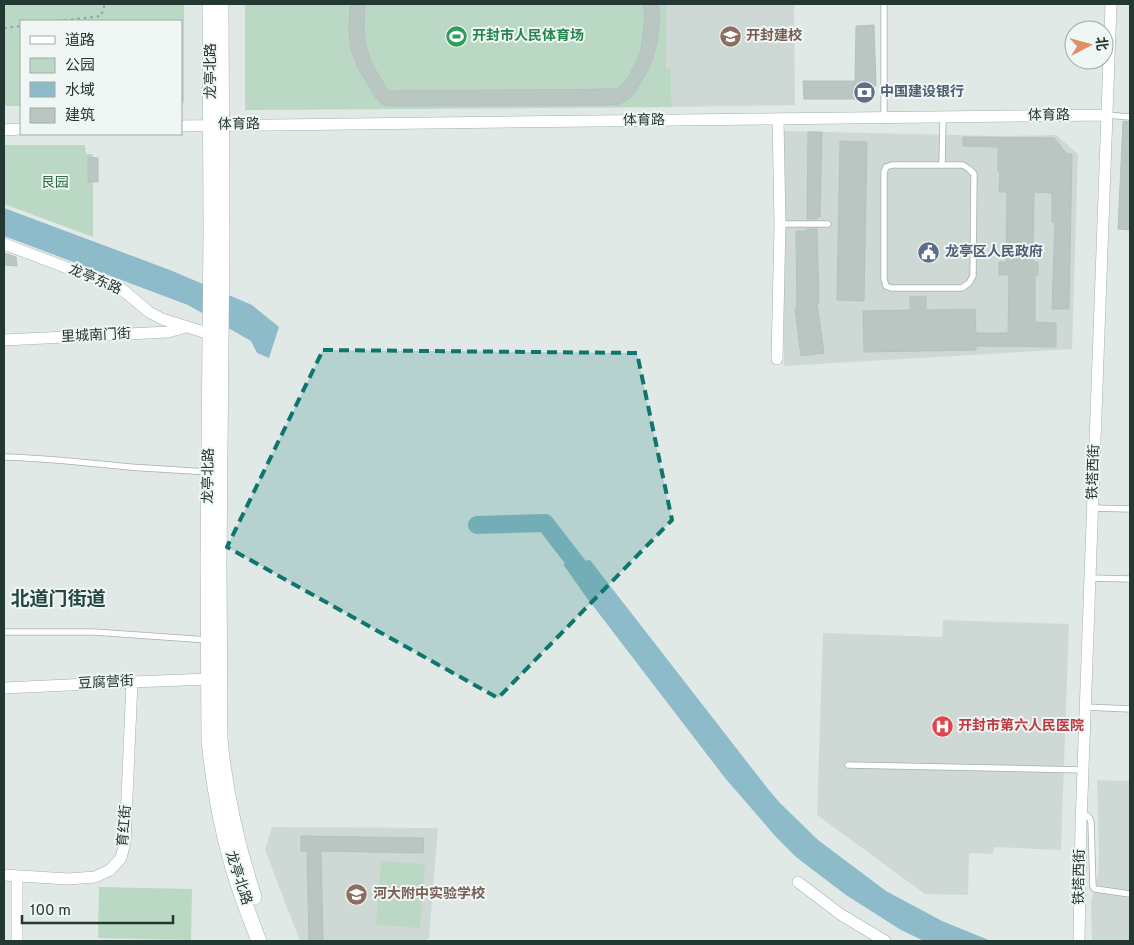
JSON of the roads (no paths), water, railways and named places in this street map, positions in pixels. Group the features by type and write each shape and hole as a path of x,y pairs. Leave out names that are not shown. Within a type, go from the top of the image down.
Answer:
{"main road":[{"name":"龙亭北路","path":"210,4 216,126"},
{"name":"龙亭北路","path":"221,4 216,126 216,280 209,472 209,740 218,804 231,862 259,941"},
{"name":"龙亭北路","path":"214,329 219,562 220,739 225,783 242,860 268,941"}],"street":[{"name":"铁塔西街","path":"1079,941 1081,811 1111,4"},
{"name":"体育路","path":"182,126 1107,115"},
{"path":"777,359 780,224 778,119"},
{"path":"4,130 20,129"},
{"name":"龙亭东路","path":"4,244 110,284 124,291 162,319 187,327 214,329"},
{"name":"里城南门街","path":"4,340 168,332 187,327"},
{"name":"豆腐营街","path":"4,688 208,679"},
{"name":"育红街","path":"4,875 68,879 95,877 110,870 121,858 125,842 132,682"},
{"path":"17,876 17,941"},
{"path":"798,882 840,914 884,941"}],"lane":[{"path":"884,4 884,118"},
{"path":"1107,115 1130,117"},
{"path":"942,165 943,118"},
{"path":"892,165 942,165 963,166 970,169 974,174 973,276 969,283 962,288 891,288 886,286 884,279 884,172 886,167 892,165"},
{"path":"780,224 828,224"},
{"path":"4,457 53,459 209,472"},
{"path":"1092,508 1130,509"},
{"path":"1090,578 1130,579"},
{"path":"4,632 94,632 208,640"},
{"path":"1085,707 1130,709"},
{"path":"848,765 1083,770"},
{"path":"1081,811 1089,817 1091,822 1093,887 1095,889 1130,894"}],"water":[{"path":"4,208 170,270 252,305 279,327 269,358 257,353 251,341 188,305 4,236"},
{"path":"590,560 768,789 818,840 886,891 942,921 991,941 924,941 901,930 846,895 796,857 776,837 725,778 563,564"}],"waterway":[{"path":"477,525 545,523 590,581"}],"place":[{"name":"开封市人民体育场","path":"456,36"},
{"name":"开封建校","path":"730,36"},
{"name":"中国建设银行","path":"864,92"},
{"name":"龙亭区人民政府","path":"929,252"},
{"name":"开封市第六人民医院","path":"942,726"},
{"name":"河大附中实验学校","path":"357,894"}],"district":[{"name":"北道门街道","path":"58,600"}],"park label":[{"name":"艮园","path":"55,183"}]}
